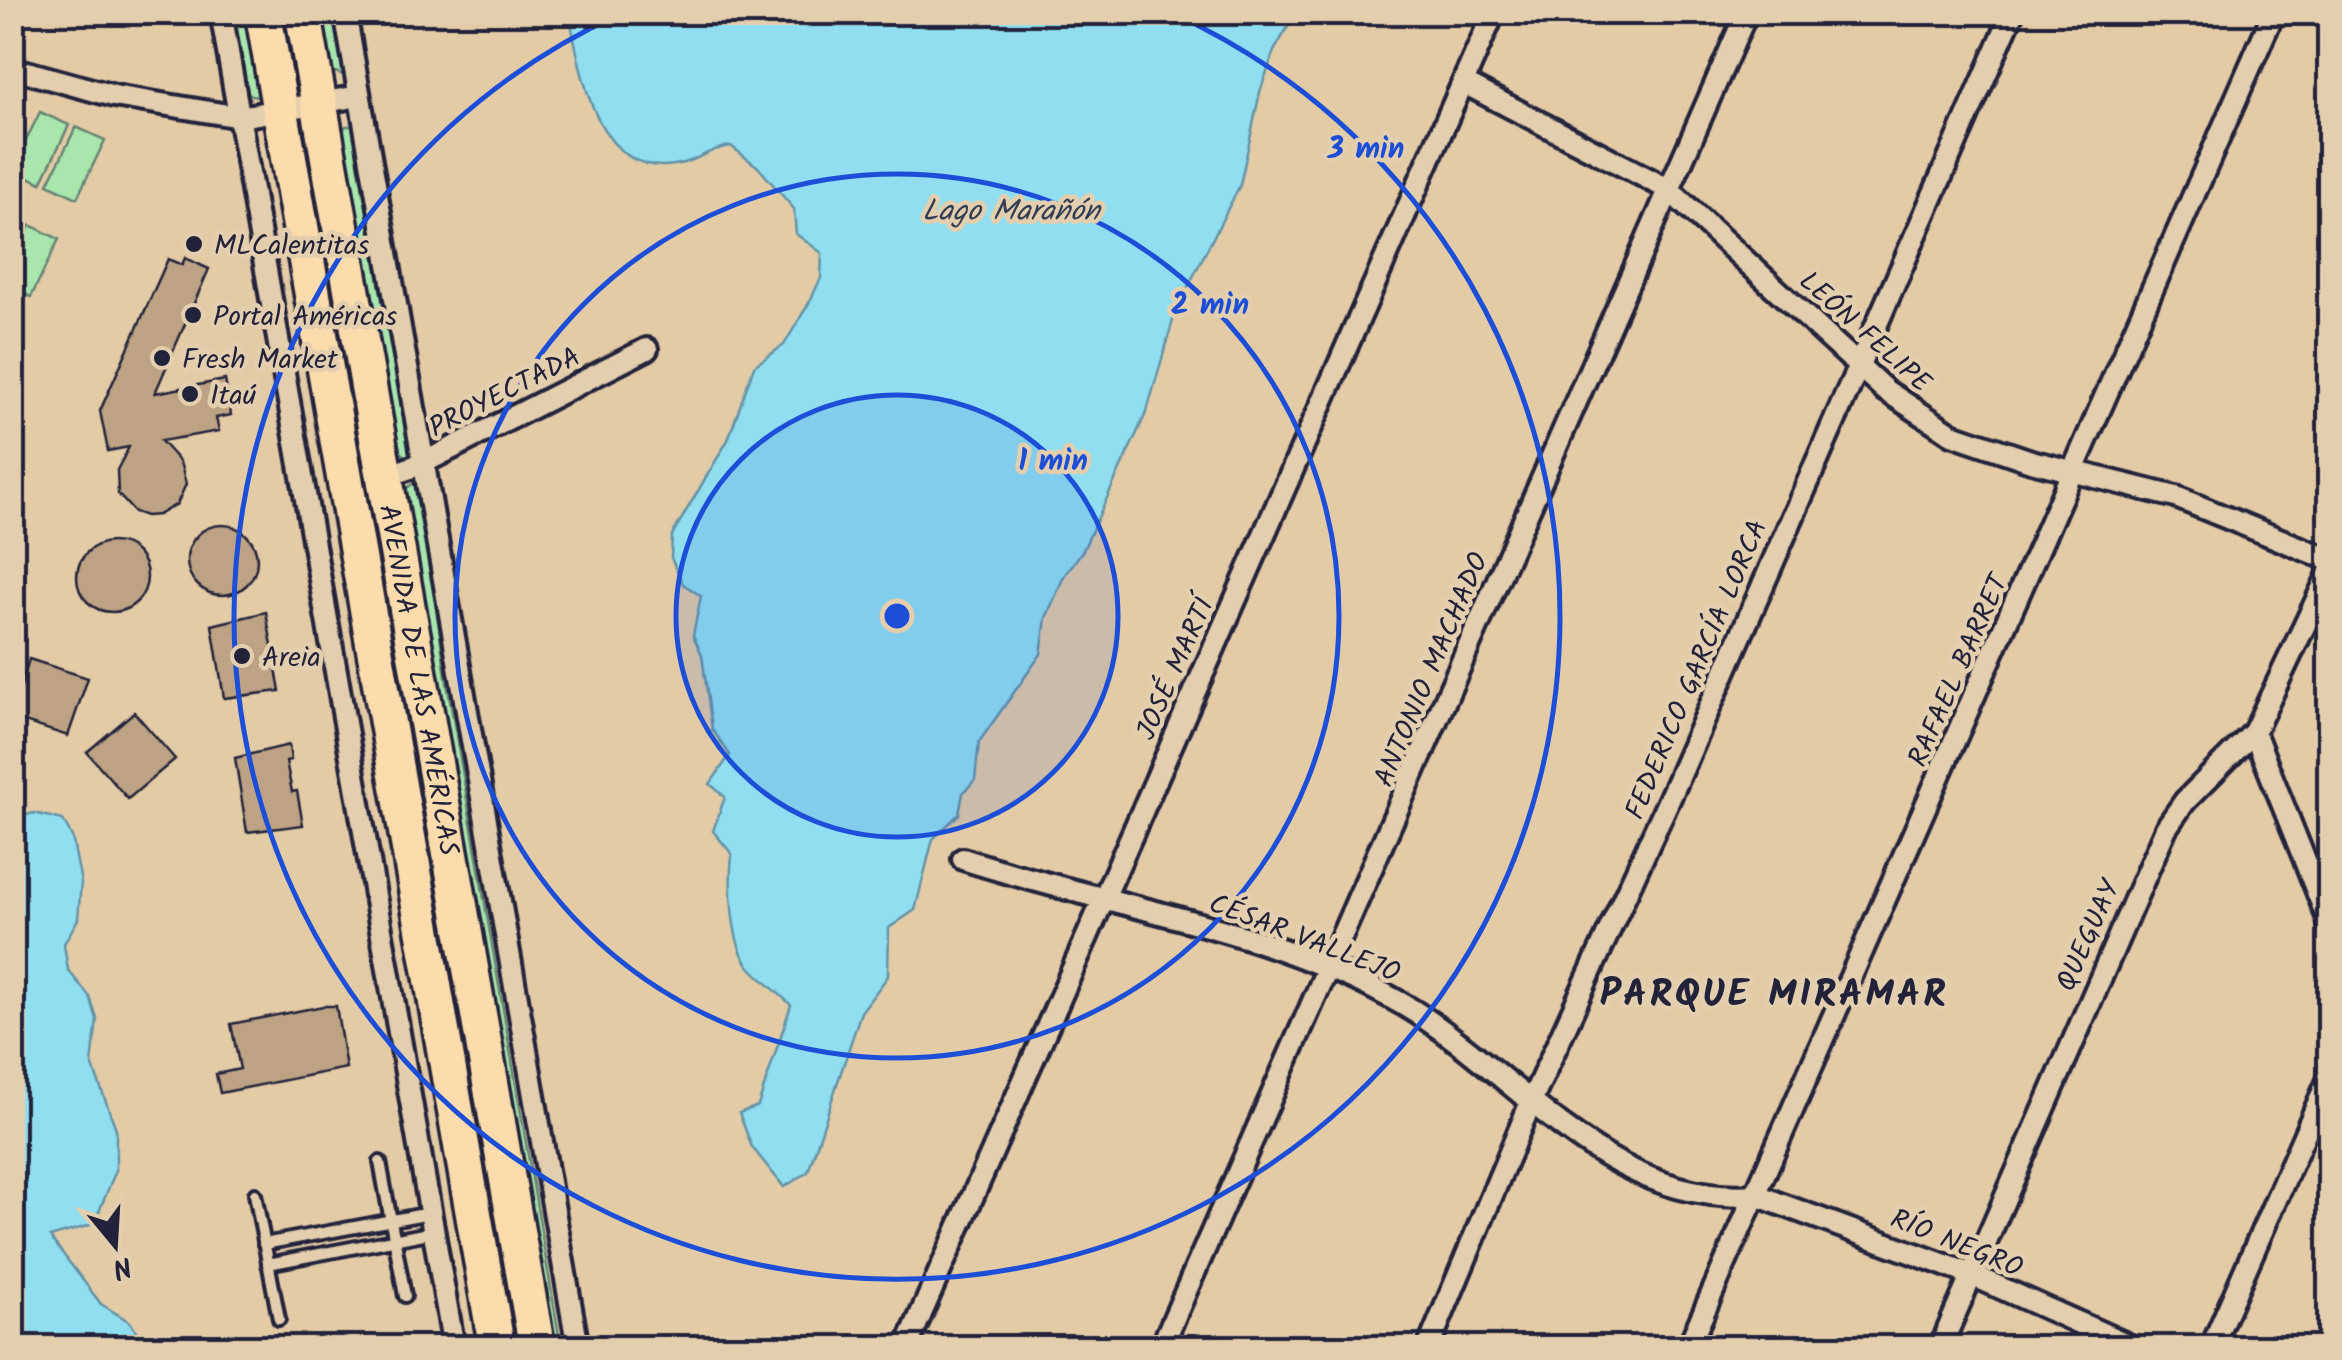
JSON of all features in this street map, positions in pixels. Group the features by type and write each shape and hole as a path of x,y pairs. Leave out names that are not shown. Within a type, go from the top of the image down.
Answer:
{"highway":[{"name":"AVENIDA DE LAS AMÉRICAS","path":"263,12 497,1348"},
{"name":"AVENIDA DE LAS AMÉRICAS","path":"303,12 537,1348"}],"street":[{"path":"221,12 454,1348"},
{"name":"AVENIDA DE LAS AMÉRICAS","path":"345,12 578,1348"},
{"name":"JOSÉ MARTÍ","path":"906,1348 1494,12"},
{"name":"ANTONIO MACHADO","path":"1161,1348 1747,12"},
{"name":"FEDERICO GARCÍA LORCA","path":"1428,1348 1531,1102 1677,782 2012,12"},
{"name":"RAFAEL BARRET","path":"1688,1348 2076,471 2274,12"},
{"path":"12,68 114,96 240,118 359,96"},
{"name":"LEÓN FELIPE","path":"1464,83 1668,189 1916,414 1952,434 2176,498 2330,560"},
{"name":"PROYECTADA","path":"385,477 422,464 647,349"},
{"name":"QUEGUAY","path":"1940,1348 2166,828 2185,801 2254,732 2330,572"},
{"path":"2254,732 2330,924"},
{"name":"CÉSAR VALLEJO","path":"963,859 1055,889 1103,896 1270,946 1330,970 1436,1025 1598,1152 1640,1175 1727,1197 1756,1194"},
{"path":"2211,1348 2330,1076"},
{"name":"RÍO NEGRO","path":"1756,1194 1972,1275 2135,1348"}],"lane":[{"path":"380,1162 405,1296"},
{"path":"255,1194 278,1319"},
{"path":"264,1244 391,1220 433,1222"},
{"path":"268,1264 395,1240 433,1222"}],"green space":[{"path":"231,13 248,13 261,92 257,97 246,93"},
{"path":"320,13 338,13 348,73 330,70"},
{"path":"40,112 69,125 41,183 12,169"},
{"path":"357,126 414,455 409,458 399,452 343,129"},
{"path":"76,127 105,140 77,198 48,184"},
{"path":"300,130 307,132 524,1347 505,1347"},
{"path":"30,225 59,239 31,297 12,288 13,262"},
{"path":"418,480 446,677 561,1347 552,1347 404,490"}],"water":[{"name":"Lago Marañón","path":"569,13 1296,13 1274,51 1260,92 1240,185 1176,310 1147,411 1083,550 1064,576 1046,618 1041,654 979,742 975,780 963,793 959,814 933,839 915,910 889,928 888,976 861,1012 808,1172 784,1187 752,1147 739,1113 758,1106 791,1005 751,968 739,945 731,897 732,854 713,831 725,797 710,784 730,755 712,729 702,655 693,635 701,596 683,584 671,558 672,535 728,440 754,366 784,345 821,278 822,253 796,234 794,209 758,167 731,146 680,164 651,165 628,156 597,117 579,64"},
{"path":"34,813 63,820 72,837 81,882 78,919 64,944 68,970 90,997 97,1019 92,1064 116,1129 116,1170 94,1224 50,1237 101,1304 130,1322 146,1347 13,1347 12,818"}],"building":[{"path":"185,258 209,269 155,393 225,380 231,415 216,418 219,431 161,441 180,462 186,484 177,504 158,515 146,516 134,512 118,494 117,470 129,447 108,451 100,411 168,259 182,265"},
{"path":"222,525 247,535 257,560 247,585 222,595 197,585 187,560 197,535"},
{"path":"112,542 137,552 147,577 137,602 112,612 87,602 77,577 87,552"},
{"name":"Areia","path":"266,612 280,691 224,698 212,625"},
{"path":"29,659 88,678 68,736 12,718"},
{"path":"134,712 175,759 128,799 87,752"},
{"path":"289,745 291,760 286,761 303,825 247,832 235,758"},
{"path":"336,1006 346,1068 220,1093 216,1074 240,1069 231,1024"}],"place":[{"name":"MLCalentitas","path":"194,244"},
{"name":"Portal Américas","path":"193,315"},
{"name":"Fresh Market","path":"162,358"},
{"name":"Itaú","path":"190,394"},
{"name":"Areia","path":"242,656"}],"district":[{"name":"PARQUE MIRAMAR","path":"1774,993"}]}
